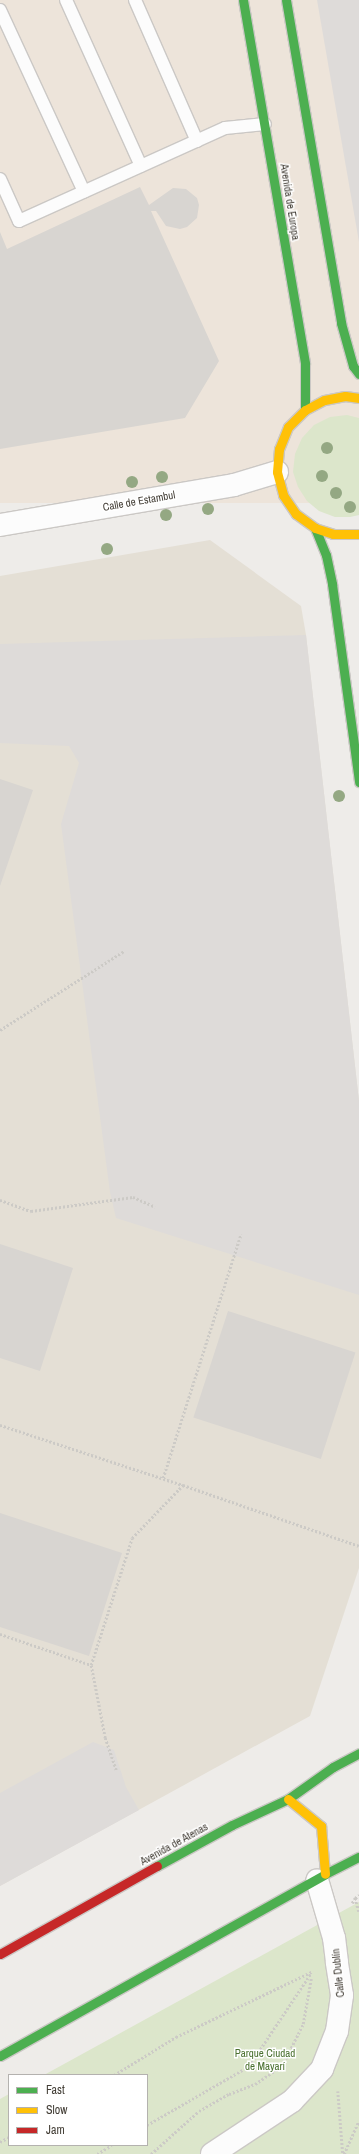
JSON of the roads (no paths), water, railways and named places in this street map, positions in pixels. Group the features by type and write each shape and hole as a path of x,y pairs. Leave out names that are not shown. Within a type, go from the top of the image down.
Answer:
{"street":[{"name":"Avenida de Europa","path":"243,0 305,364 305,410"},
{"path":"286,0 341,323 353,366 359,374"},
{"path":"359,398 345,396 324,400 305,410 288,427 279,448 277,472 283,495 296,514 315,528 333,534 359,534"},
{"name":"Calle de Estambul","path":"0,525 234,485 277,472"},
{"path":"315,528 326,555 332,584 359,782"},
{"name":"Avenida de Atenas","path":"0,1954 232,1825 288,1799 333,1767 359,1753"},
{"path":"288,1799 320,1826 321,1877"},
{"path":"0,2056 359,1857"},
{"name":"Calle Dublín","path":"212,2154 292,2101 322,2069 337,2030 342,1996 334,1938 321,1877"}],"lane":[{"path":"66,0 141,166"},
{"path":"135,0 197,141"},
{"path":"0,10 84,192"},
{"path":"0,179 19,221 232,126 265,124"}],"park label":[{"name":"Parque Ciudad de Mayarí","path":"265,2060"}]}
